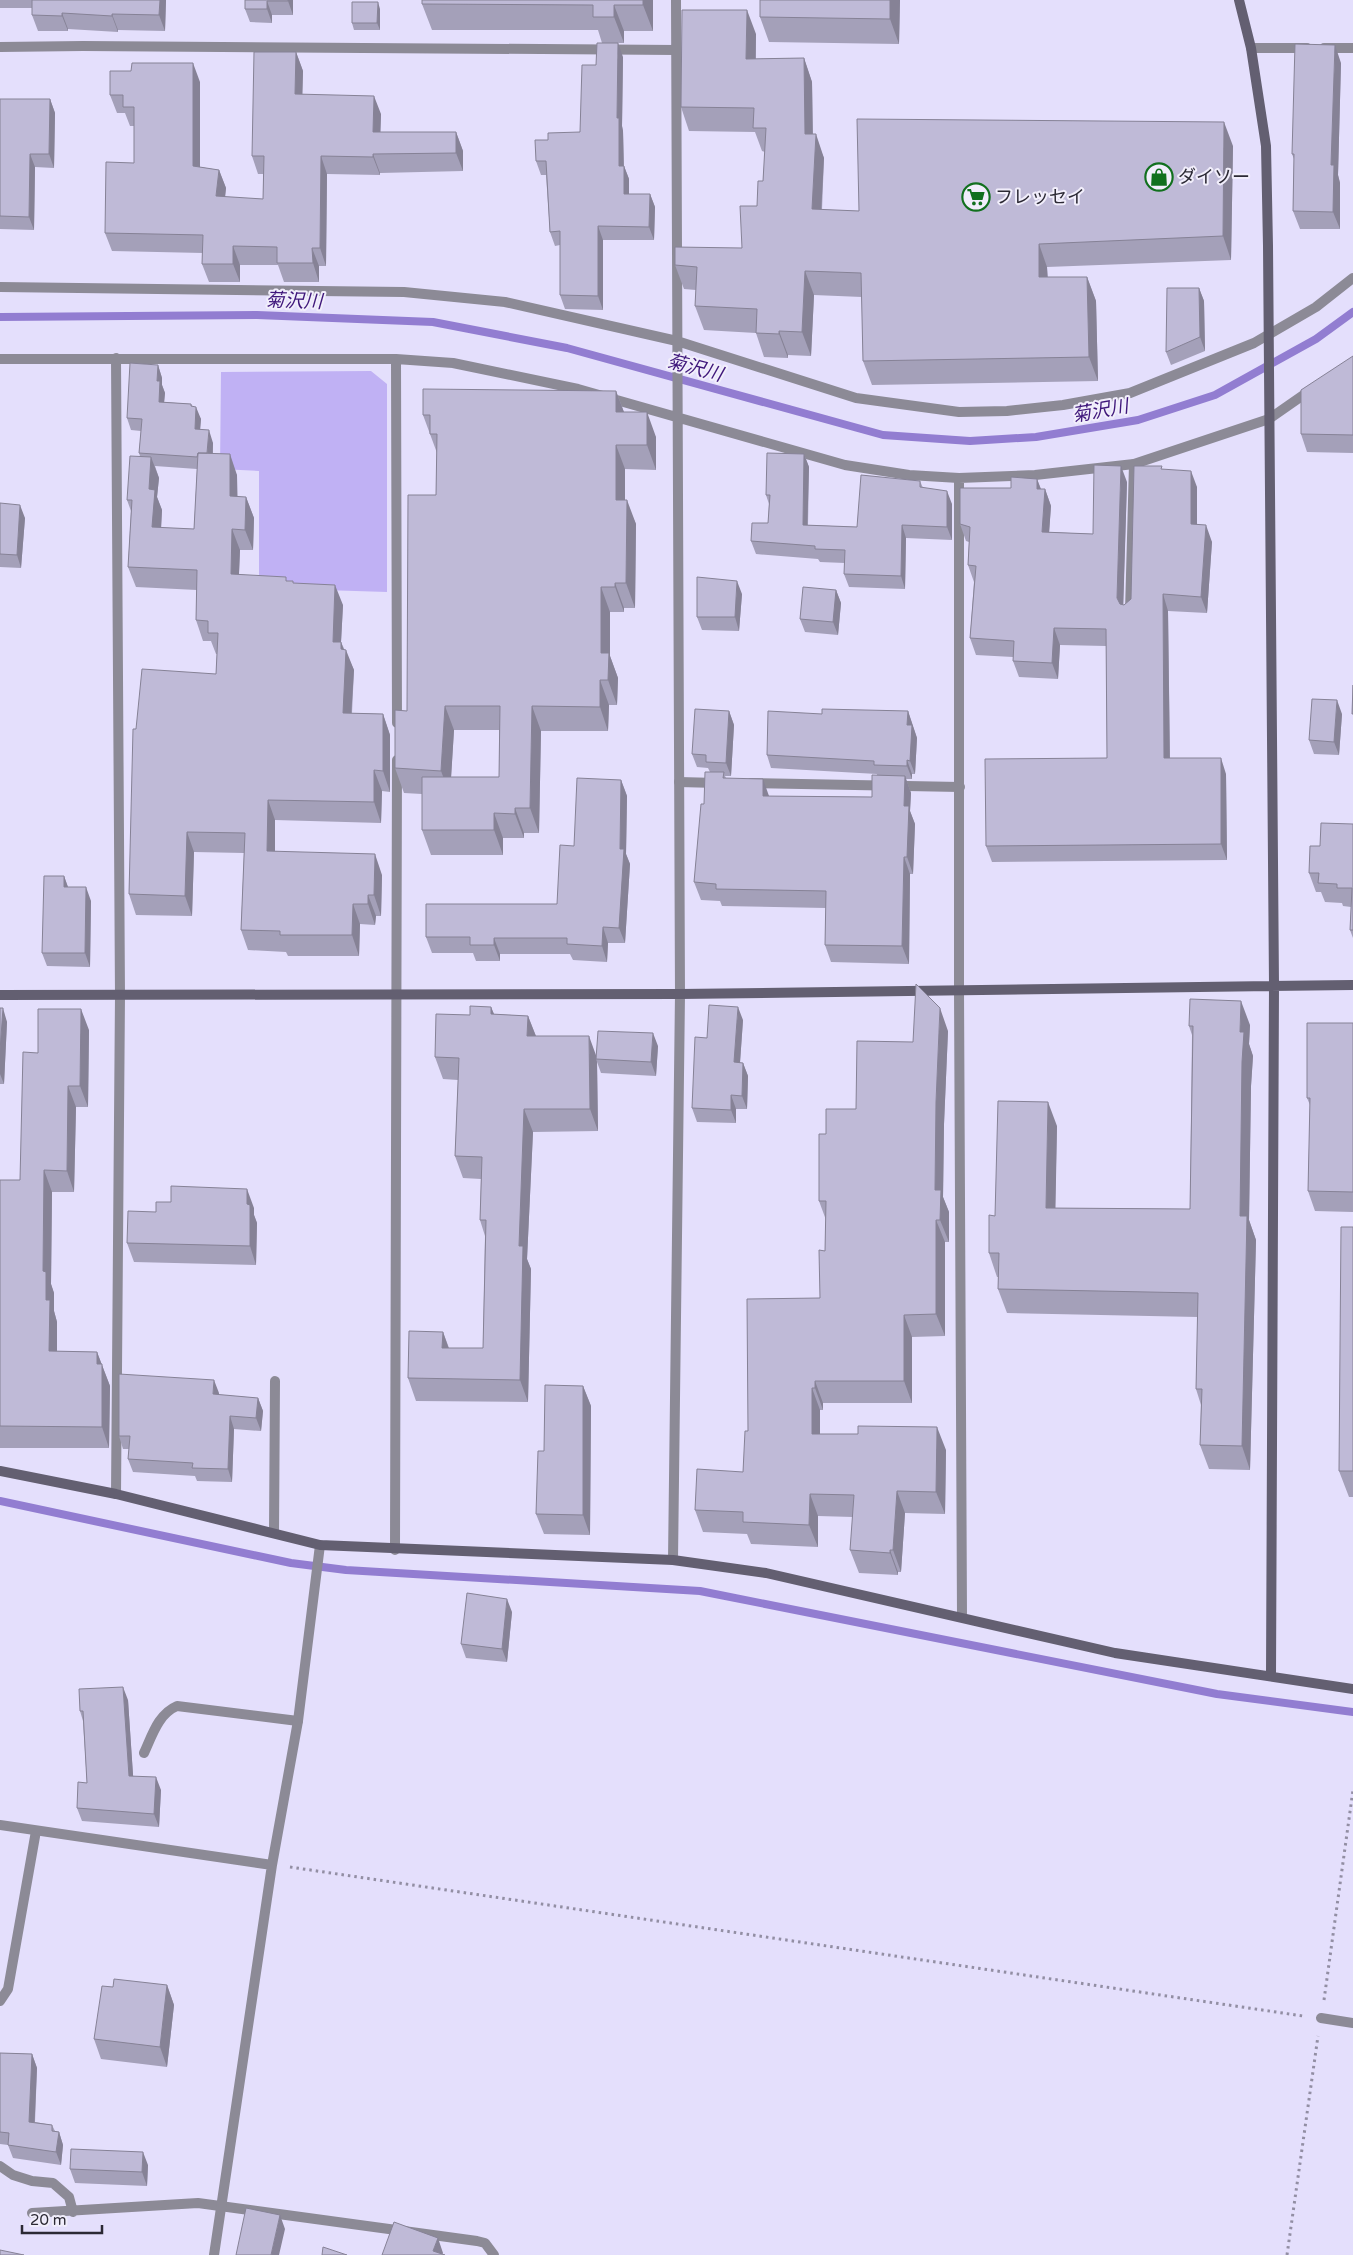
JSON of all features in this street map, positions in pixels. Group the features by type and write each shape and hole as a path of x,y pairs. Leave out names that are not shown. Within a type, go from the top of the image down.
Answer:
{"street":[{"path":"673,1560 680,994 676,0"},
{"path":"1239,0 1251,48 1266,146 1274,985 1271,1675"},
{"path":"0,47 676,50"},
{"path":"1251,48 1353,48"},
{"path":"0,287 404,292 505,302 677,341 856,398 959,412 1007,411 1063,405 1130,393 1268,341 1353,278"},
{"path":"116,358 120,995 116,1494"},
{"path":"0,359 396,359 453,364 578,389 845,465 909,475 960,478 1035,475 1134,464 1268,419 1318,385"},
{"path":"394,1550 398,995 396,359"},
{"path":"1130,615 1134,464"},
{"path":"960,478 959,990 962,1618"},
{"path":"679,782 960,787"},
{"path":"0,995 680,994 1274,985 1353,986"},
{"path":"274,1533 275,1381"},
{"path":"0,1471 116,1494 320,1545 394,1550 673,1560 766,1573 1114,1653 1271,1675 1353,1689"},
{"path":"214,2255 272,1865 298,1721 320,1545"},
{"path":"144,1753 159,1721 171,1709 177,1706 298,1721"},
{"path":"0,1825 272,1865"},
{"path":"0,2001 8,1989 36,1831"},
{"path":"1321,2018 1353,2023"},
{"path":"0,2166 13,2174 32,2181 53,2183 69,2197 73,2212"},
{"path":"32,2213 73,2212 198,2202 222,2207 477,2241 485,2243 494,2255"}],"path":[{"path":"1287,2255 1353,1790"},
{"path":"272,1865 1321,2018"}],"shaded area":[{"path":"371,371 387,384 387,592 259,588 259,471 220,469 221,372"}],"building":[{"path":"32,0 160,0 159,15 112,14 112,16 62,13 62,16 32,15"},
{"path":"245,0 288,1 267,1 267,9 245,9"},
{"path":"422,0 643,0 643,5 614,5 614,17 593,17 593,5 422,4"},
{"path":"760,0 890,0 890,19 760,17"},
{"path":"352,2 378,2 377,23 352,23"},
{"path":"682,10 747,10 746,59 804,58 805,134 816,134 812,209 859,211 857,119 1224,122 1223,236 1039,244 1039,277 1087,277 1089,357 863,361 861,273 805,271 802,332 756,333 757,309 695,306 697,267 675,265 675,247 742,248 740,206 757,206 758,181 763,181 766,128 753,128 754,108 681,107"},
{"path":"597,43 618,43 617,118 619,118 619,166 624,166 624,194 650,194 649,227 598,226 598,296 560,295 560,231 550,232 546,161 536,161 535,140 548,140 548,133 580,132 582,65 596,65"},
{"path":"1295,44 1335,45 1331,165 1334,165 1333,212 1293,211 1294,154 1292,154"},
{"path":"254,52 296,52 295,94 374,96 373,132 456,132 456,153 373,154 373,157 321,156 320,248 312,248 313,263 277,263 277,247 233,246 233,264 202,264 203,235 105,233 106,162 134,163 134,107 123,107 123,95 110,95 110,71 131,71 132,63 193,63 193,166 219,170 216,196 263,199 264,156 252,156"},
{"path":"0,99 50,99 49,154 30,154 29,217 0,216"},
{"path":"1167,288 1199,288 1200,337 1166,352"},
{"path":"1353,356 1353,435 1301,434 1301,390"},
{"path":"130,363 158,365 157,381 160,381 159,402 191,404 191,406 196,407 195,429 209,430 207,453 198,453 197,457 139,453 142,419 127,418"},
{"path":"423,389 616,391 616,412 647,412 647,445 616,445 616,500 627,500 626,583 615,583 615,587 601,587 601,653 609,653 608,680 600,680 600,707 532,706 530,808 515,808 515,814 494,813 494,830 422,830 422,777 499,777 500,706 445,706 441,771 395,768 395,710 407,711 408,495 436,495 437,434 430,434 430,415 423,415"},
{"path":"198,453 230,454 230,496 246,497 245,530 232,529 231,574 286,577 286,581 293,581 293,583 335,585 333,642 341,642 341,649 346,650 343,713 383,714 383,771 374,770 374,802 268,800 267,851 375,854 374,895 368,895 368,904 353,904 352,935 280,935 280,931 241,930 245,833 187,832 185,896 129,894 133,729 136,729 142,669 216,674 218,633 208,633 208,621 196,620 197,570 128,567 132,500 127,500 130,456 151,457 149,489 155,490 152,527 194,529"},
{"path":"767,453 804,454 803,525 857,527 861,475 920,481 920,487 947,491 947,527 902,525 901,576 844,574 845,550 815,549 815,546 751,541 752,523 768,523 770,495 766,495"},
{"path":"1094,465 1121,466 1117,598 1120,604 1124,605 1131,599 1134,466 1162,466 1161,469 1191,471 1191,524 1206,525 1201,597 1163,594 1164,758 1221,758 1221,844 986,846 985,759 1107,758 1106,629 1054,628 1052,663 1013,661 1014,641 970,638 976,566 968,565 970,527 960,524 960,488 1011,488 1011,477 1037,479 1037,489 1045,489 1042,532 1093,534"},
{"path":"0,503 20,505 17,555 0,554"},
{"path":"697,577 737,581 735,617 697,617"},
{"path":"803,587 836,590 833,622 800,619"},
{"path":"1312,699 1337,700 1334,742 1309,740"},
{"path":"695,709 729,711 726,763 706,762 706,755 692,754"},
{"path":"822,709 908,711 907,725 912,725 910,761 907,760 907,766 874,765 874,761 767,755 768,711 822,714"},
{"path":"705,772 724,772 723,778 763,779 763,796 872,797 872,775 905,776 904,806 909,806 907,857 904,857 902,946 825,945 826,891 716,889 716,884 694,882 701,804 704,804"},
{"path":"577,778 621,780 620,849 624,849 619,928 603,927 602,946 567,944 567,938 494,938 494,945 470,945 470,937 426,937 426,904 557,904 560,845 574,846"},
{"path":"1321,823 1353,824 1353,930 1350,930 1352,888 1337,888 1337,884 1318,883 1319,873 1309,873 1310,846 1320,846"},
{"path":"44,876 64,876 64,887 86,887 85,953 42,953"},
{"path":"916,984 940,1008 935,1190 941,1190 940,1220 936,1220 936,1314 904,1315 904,1381 815,1381 815,1388 812,1388 812,1434 858,1434 858,1426 937,1427 936,1492 897,1491 893,1550 890,1550 890,1553 850,1550 854,1495 810,1494 809,1525 743,1522 743,1512 695,1510 697,1469 743,1472 745,1431 748,1431 747,1299 820,1298 819,1250 825,1251 826,1201 819,1201 819,1134 826,1134 826,1109 856,1109 857,1041 913,1042"},
{"path":"1190,999 1241,1001 1240,1032 1244,1032 1240,1216 1247,1216 1242,1446 1200,1445 1202,1389 1196,1389 1198,1293 998,1289 999,1253 989,1253 989,1215 995,1216 998,1101 1048,1102 1046,1208 1190,1209 1193,1026 1189,1026"},
{"path":"709,1005 738,1007 734,1062 743,1063 742,1096 731,1095 731,1110 692,1108 695,1037 707,1038"},
{"path":"470,1006 491,1007 491,1014 528,1016 527,1036 589,1036 590,1109 524,1109 519,1246 523,1246 520,1380 408,1378 409,1331 443,1332 442,1348 483,1348 486,1220 480,1220 482,1157 455,1156 459,1058 435,1057 436,1014 470,1015"},
{"path":"0,1008 3,1008 0,1051"},
{"path":"38,1009 81,1009 80,1086 68,1086 67,1171 44,1170 43,1271 46,1272 46,1300 50,1300 49,1351 97,1352 97,1364 102,1364 102,1427 0,1426 0,1180 20,1180 23,1052 38,1053"},
{"path":"1307,1023 1353,1023 1353,1192 1308,1191 1310,1098 1307,1098"},
{"path":"598,1031 653,1033 651,1062 596,1059"},
{"path":"171,1186 247,1189 247,1204 250,1205 250,1246 127,1243 128,1211 156,1212 156,1202 171,1202"},
{"path":"1341,1227 1353,1227 1353,1471 1339,1471"},
{"path":"119,1374 214,1380 213,1394 258,1398 256,1418 230,1416 228,1469 192,1468 193,1463 128,1459 130,1436 119,1436"},
{"path":"545,1385 583,1386 583,1515 536,1514 538,1451 544,1451"},
{"path":"467,1593 507,1599 502,1649 461,1644"},
{"path":"123,1687 129,1776 156,1777 154,1814 77,1808 78,1782 87,1783 83,1711 80,1711 79,1689"},
{"path":"114,1979 167,1985 160,2047 94,2039 102,1986 113,1987"},
{"path":"0,2053 32,2054 29,2122 52,2125 52,2131 59,2132 56,2152 8,2145 9,2133 0,2132"},
{"path":"71,2149 143,2152 142,2172 70,2169"},
{"path":"246,2208 280,2215 271,2255 236,2255"},
{"path":"394,2222 438,2238 433,2251 445,2255 382,2255"},
{"path":"323,2247 347,2255 322,2255"},
{"path":"0,2250 24,2255 0,2255"}],"waterway":[{"name":"菊沢川","path":"0,317 257,315 433,322 567,348 883,435 970,441 1036,437 1138,420 1215,395 1316,339 1353,312"},
{"path":"0,1501 291,1563 346,1570 700,1591 1217,1694 1353,1712"}],"place":[{"name":"ダイソー","path":"1159,177"},
{"name":"フレッセイ","path":"976,197"}]}
